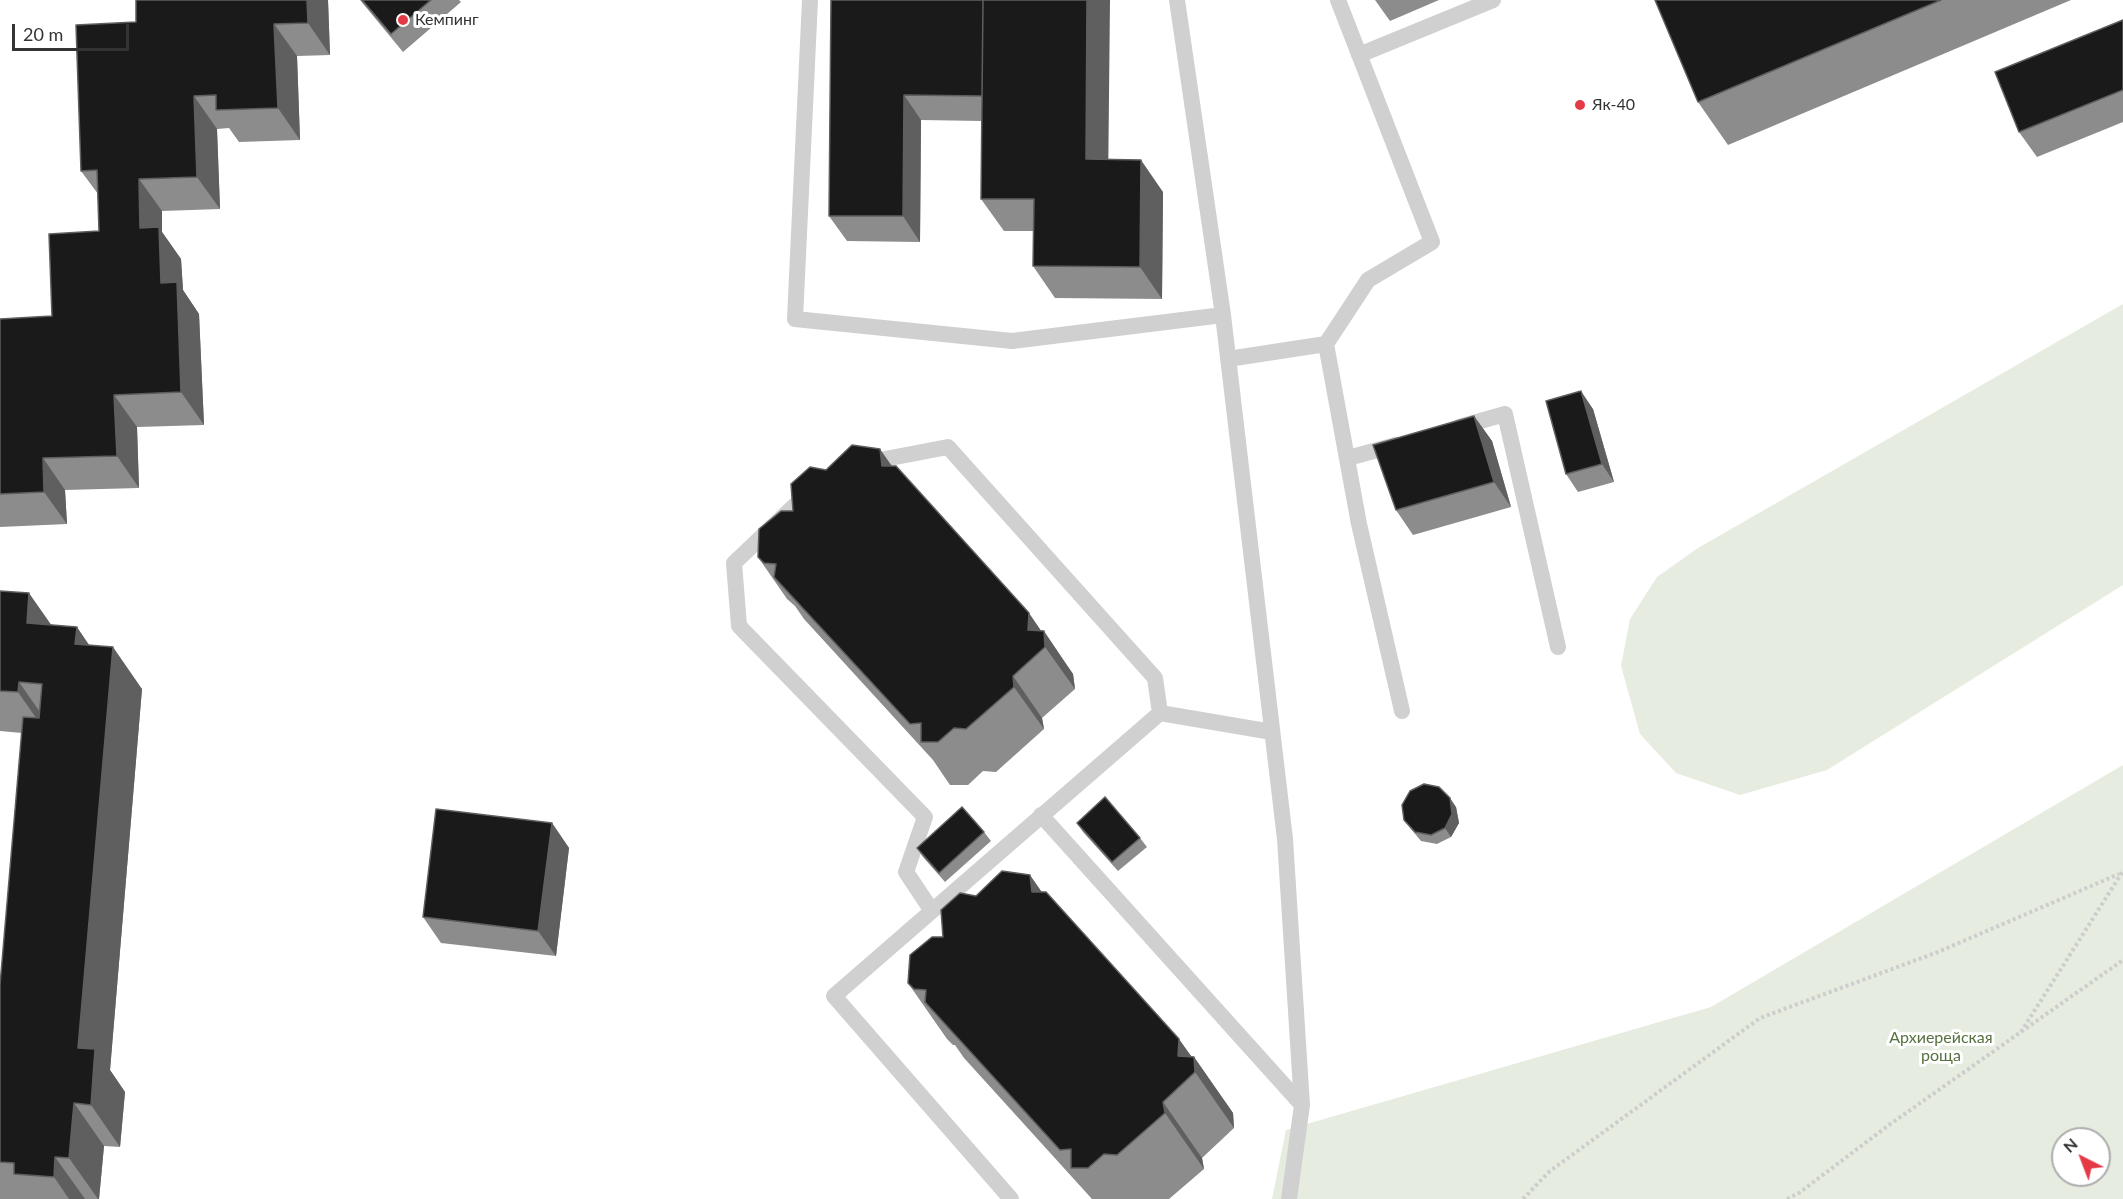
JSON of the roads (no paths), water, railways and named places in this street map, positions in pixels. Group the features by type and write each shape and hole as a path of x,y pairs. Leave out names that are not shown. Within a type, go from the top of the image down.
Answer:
{"lane":[{"path":"810,0 795,319 1012,341 1223,315"},
{"path":"1177,0 1223,315 1285,839 1302,1105 1289,1199"},
{"path":"1338,0 1432,242 1368,280 1326,344 1359,524 1402,711"},
{"path":"1359,55 1493,0"},
{"path":"1228,359 1326,344"},
{"path":"1438,433 1505,414 1558,647"},
{"path":"1348,458 1415,439"},
{"path":"846,466 948,447 1155,678 1160,713"},
{"path":"818,484 734,563 739,626 925,817 906,872 932,911"},
{"path":"1160,713 1272,732"},
{"path":"1011,1199 834,996 1160,713"},
{"path":"1041,815 1302,1105"}],"place":[{"name":"Кемпинг","path":"403,20"},
{"name":"Як-40","path":"1580,105"}],"park label":[{"name":"Архиерейская роща","path":"1941,1047"}]}
